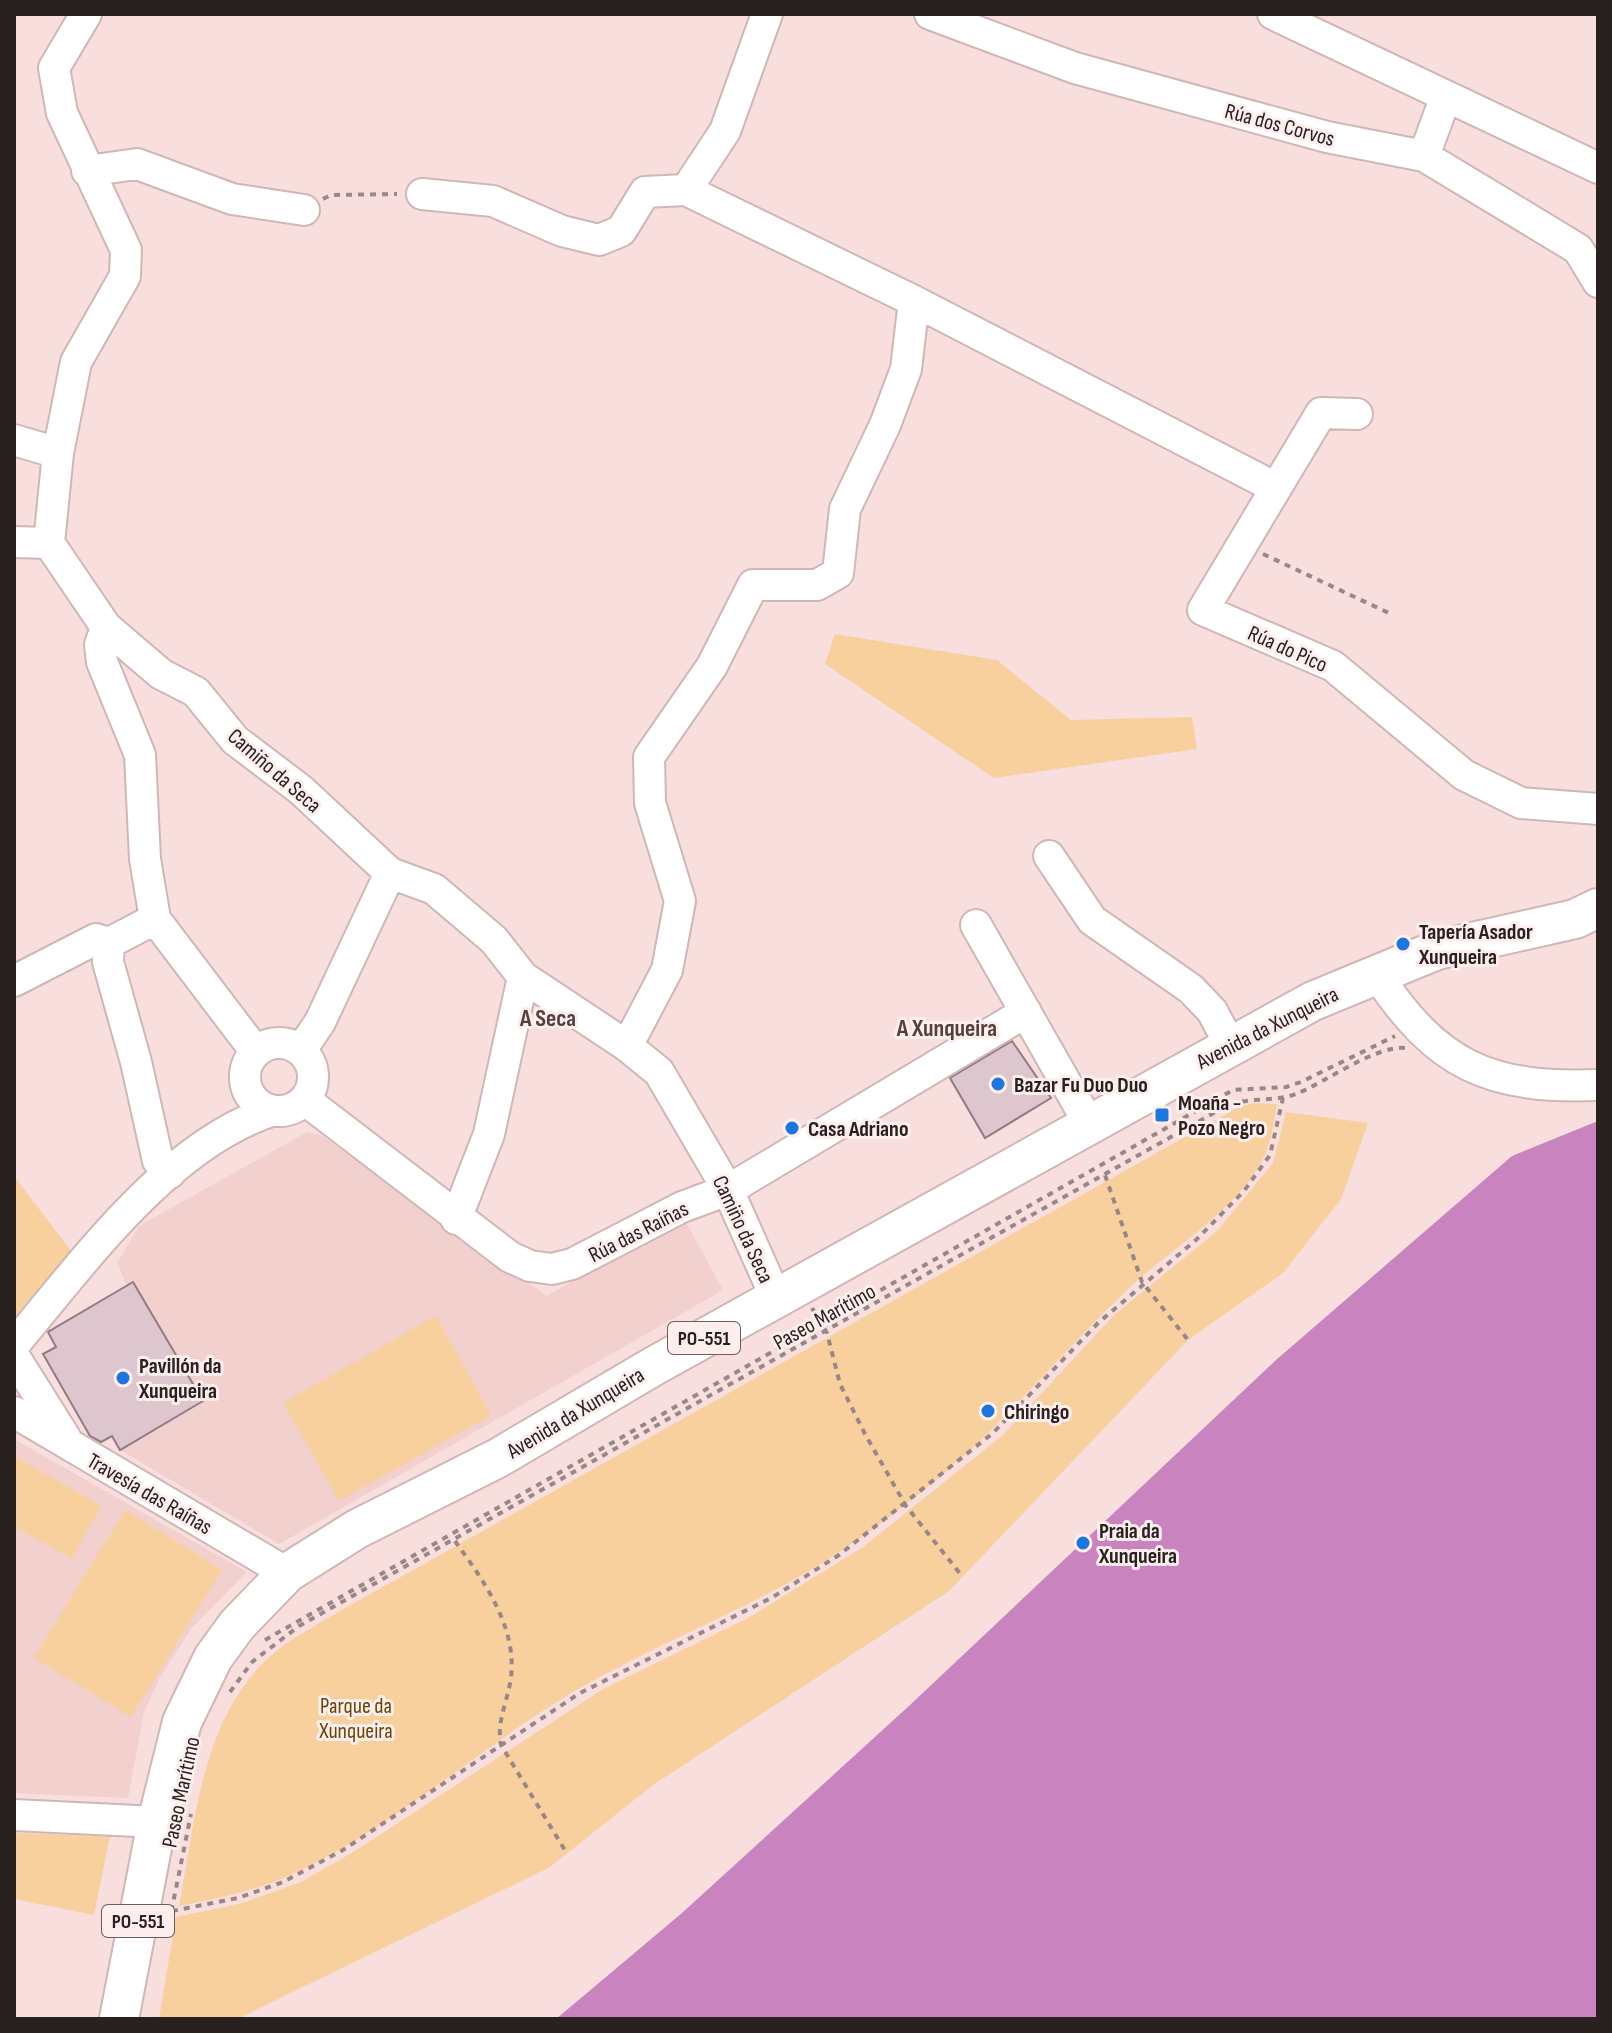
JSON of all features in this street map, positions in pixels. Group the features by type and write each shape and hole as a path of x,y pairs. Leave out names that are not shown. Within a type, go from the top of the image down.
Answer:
{"main road":[{"name":"PO-551","path":"1372,981 1437,950 1575,919 1598,908"},
{"name":"Avenida da Xunqueira","path":"119,2019 174,1817 182,1722 213,1658 237,1625 287,1573 357,1529 495,1460 787,1292 1091,1127 1230,1045 1372,981"}],"street":[{"path":"14,542 49,543 58,453 76,362 125,276 128,264 126,250 62,113 54,68 86,14"},
{"path":"686,190 725,131 767,14"},
{"name":"Rúa dos Corvos","path":"930,14 1075,68 1327,137 1424,156 1578,249 1598,282"},
{"path":"1273,14 1598,168"},
{"path":"1424,156 1446,96"},
{"path":"87,171 137,164 232,199 304,210"},
{"path":"422,194 493,201 562,231 599,240 621,231 645,192 686,190 914,301 1276,488"},
{"path":"627,1046 667,970 680,901 650,803 649,757 712,666 753,585 817,585 838,573 845,509 885,425 906,369 914,301"},
{"name":"Rúa do Pico","path":"1357,414 1321,413 1203,610 1333,666 1464,775 1521,803 1598,809"},
{"path":"14,440 58,453"},
{"name":"Camiño da Seca","path":"49,543 106,627 161,674 196,692 235,740 301,790 390,873 434,889 494,940 523,977 627,1046 659,1072 787,1292"},
{"path":"106,627 100,645 102,662 140,755 145,859 155,919 250,1065 253,1099 271,1111"},
{"path":"1049,856 1092,920 1191,989 1212,1011 1230,1045"},
{"path":"301,1050 320,1022 390,873"},
{"path":"14,981 96,939 109,943 155,919"},
{"path":"976,925 1091,1127"},
{"path":"109,943 108,962 136,1062 158,1161 170,1173"},
{"path":"456,1219 489,1134 523,977"},
{"path":"1372,981 1445,1053 1467,1066 1505,1080 1535,1085 1598,1085"},
{"name":"Rúa das Raíñas","path":"305,1100 456,1219 510,1257 530,1266 552,1269 572,1264 682,1207 728,1190 1026,1012"},
{"path":"14,1345 121,1219 197,1150 253,1117 271,1111 284,1112 305,1100 314,1080 309,1059 301,1050 274,1043 250,1065 197,1150"},
{"path":"14,1356 70,1446"},
{"name":"Travesía das Raíñas","path":"14,1412 287,1573"},
{"path":"14,1815 174,1817"}],"path":[{"path":"304,210 331,195 422,194"},
{"path":"1242,545 1391,614"},
{"path":"259,1644 283,1626 1233,1090 1286,1087 1401,1036"},
{"name":"Paseo Marítimo","path":"225,1700 252,1662 279,1639 1228,1105 1243,1099 1283,1098 1385,1051 1410,1049"},
{"path":"172,1911 238,1898 283,1882 343,1850 610,1676 773,1597 839,1555 906,1506 993,1433 1142,1282 1196,1240 1244,1191 1270,1155 1283,1098"},
{"path":"1105,1175 1142,1282 1188,1340"},
{"path":"787,1292 821,1323 827,1333 840,1384 906,1506 962,1576"},
{"path":"455,1541 493,1597 507,1638 511,1676 498,1732 501,1745 566,1852"},
{"path":"237,1669 251,1652"},
{"name":"Paseo Marítimo","path":"168,1926 172,1911 174,1817"}],"shaded area":[{"path":"1598,1121 1598,2019 556,2019 682,1913 910,1705 1276,1360 1512,1156"},
{"path":"307,1132 321,1135 547,1296 677,1220 687,1224 723,1290 279,1544 120,1450 112,1436 96,1445 43,1354 55,1347 47,1333 127,1286 117,1263 139,1226"},
{"path":"14,1439 247,1572 191,1629 159,1679 144,1712 128,1798 14,1793"}],"green space":[{"path":"835,634 997,660 1071,720 1192,717 1197,749 994,778 825,664"},
{"name":"Parque da Xunqueira","path":"1253,1103 1277,1104 1266,1152 1241,1191 1128,1289 973,1448 889,1518 792,1580 580,1688 363,1836 325,1858 260,1887 179,1906 196,1809 214,1745 226,1715 243,1687 281,1647 1235,1109"},
{"path":"1286,1112 1368,1123 1341,1199 1283,1273 1188,1340 949,1591 653,1785 550,1867 237,2019 159,2019 176,1917 239,1904 301,1882 355,1851 603,1689 750,1617 863,1547 1003,1435 1114,1315 1217,1231 1273,1163"},
{"path":"14,1176 72,1252 14,1318"},
{"path":"436,1316 491,1415 339,1501 283,1403"},
{"path":"14,1456 101,1506 72,1559 14,1526"},
{"path":"125,1510 222,1570 131,1717 34,1658"},
{"path":"14,1833 110,1836 94,1915 14,1899"}],"building":[{"name":"Bazar Fu Duo Duo","path":"1012,1041 1051,1098 985,1138 950,1078"},
{"name":"Pavillón da Xunqueira","path":"133,1282 203,1401 120,1450 112,1436 101,1442 90,1436 43,1354 56,1347 48,1332"}],"place":[{"name":"Tapería Asador Xunqueira","path":"1403,944"},
{"name":"Bazar Fu Duo Duo","path":"998,1084"},
{"name":"Moaña - Pozo Negro","path":"1162,1115"},
{"name":"Casa Adriano","path":"792,1128"},
{"name":"Pavillón da Xunqueira","path":"123,1378"},
{"name":"Chiringo","path":"988,1411"},
{"name":"Praia da Xunqueira","path":"1083,1543"}],"district":[{"name":"A Seca","path":"548,1018"},
{"name":"A Xunqueira","path":"947,1028"}]}
